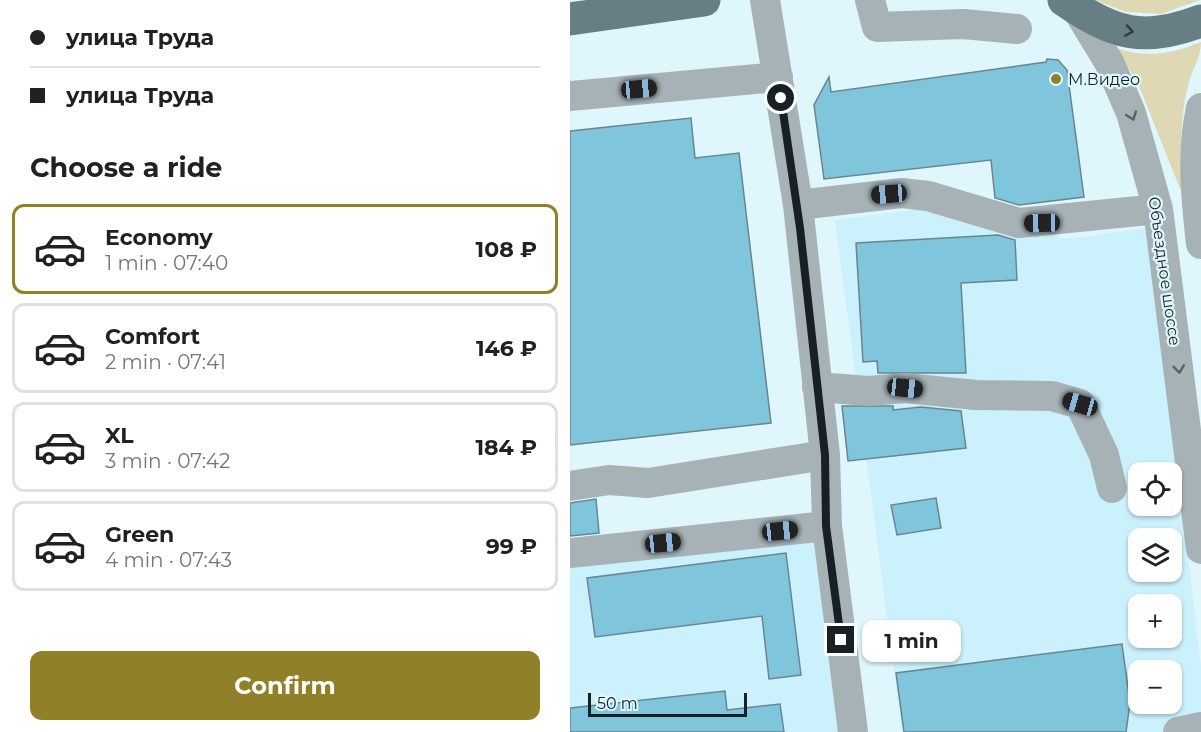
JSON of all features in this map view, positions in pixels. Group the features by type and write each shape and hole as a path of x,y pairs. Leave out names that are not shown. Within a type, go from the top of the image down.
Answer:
{"main road":[{"path":"570,19 704,0"},
{"path":"1070,4 1111,28 1143,34 1176,31 1201,21"}],"street":[{"path":"765,0 798,205 825,455 826,526 853,732"},
{"path":"870,0 877,27 963,24 1017,29"},
{"name":"Объездное шоссе","path":"1070,4 1109,62 1131,113 1158,209 1201,549"},
{"path":"570,96 778,76"},
{"path":"1201,108 1196,132 1201,244"},
{"path":"798,205 902,193 928,196 1019,223 1158,209"},
{"path":"817,387 868,391 905,388 976,395 1052,396 1080,404 1104,455 1112,488"},
{"path":"570,486 609,480 648,483 825,455"},
{"path":"570,553 826,526"},
{"path":"1178,732 1201,727"}],"shaded area":[{"path":"1095,0 1200,0 1161,14 1126,12"},
{"path":"1201,42 1184,109 1181,136 1181,191 1137,81 1114,47 1136,53 1158,54"},
{"path":"929,208 1067,239 1149,228 1177,462 1128,462 1128,516 1182,516 1182,506 1201,666 1201,732 902,732 835,220"},
{"path":"827,516 848,732 570,732 570,544"}],"building":[{"path":"1047,59 1058,60 1067,70 1084,197 1019,205 995,198 991,160 824,179 814,105 829,77 831,92 1046,62"},
{"path":"691,118 695,158 739,153 771,423 570,445 570,131"},
{"path":"998,235 1015,240 1017,280 961,283 966,373 878,373 877,361 863,362 856,243"},
{"path":"842,406 893,406 893,410 921,407 961,411 966,448 848,461"},
{"path":"936,498 941,528 897,535 891,505"},
{"path":"596,499 599,533 570,536 570,503"},
{"path":"786,553 801,675 769,679 762,616 595,637 587,578"},
{"path":"1122,644 1128,688 1126,732 904,732 896,673"},
{"path":"725,691 727,710 780,704 784,732 570,732 570,708"}],"place":[{"name":"М.Видео","path":"1056,79"}],"route":[{"path":"781,98 798,205 825,455 826,526 841,640"}]}
